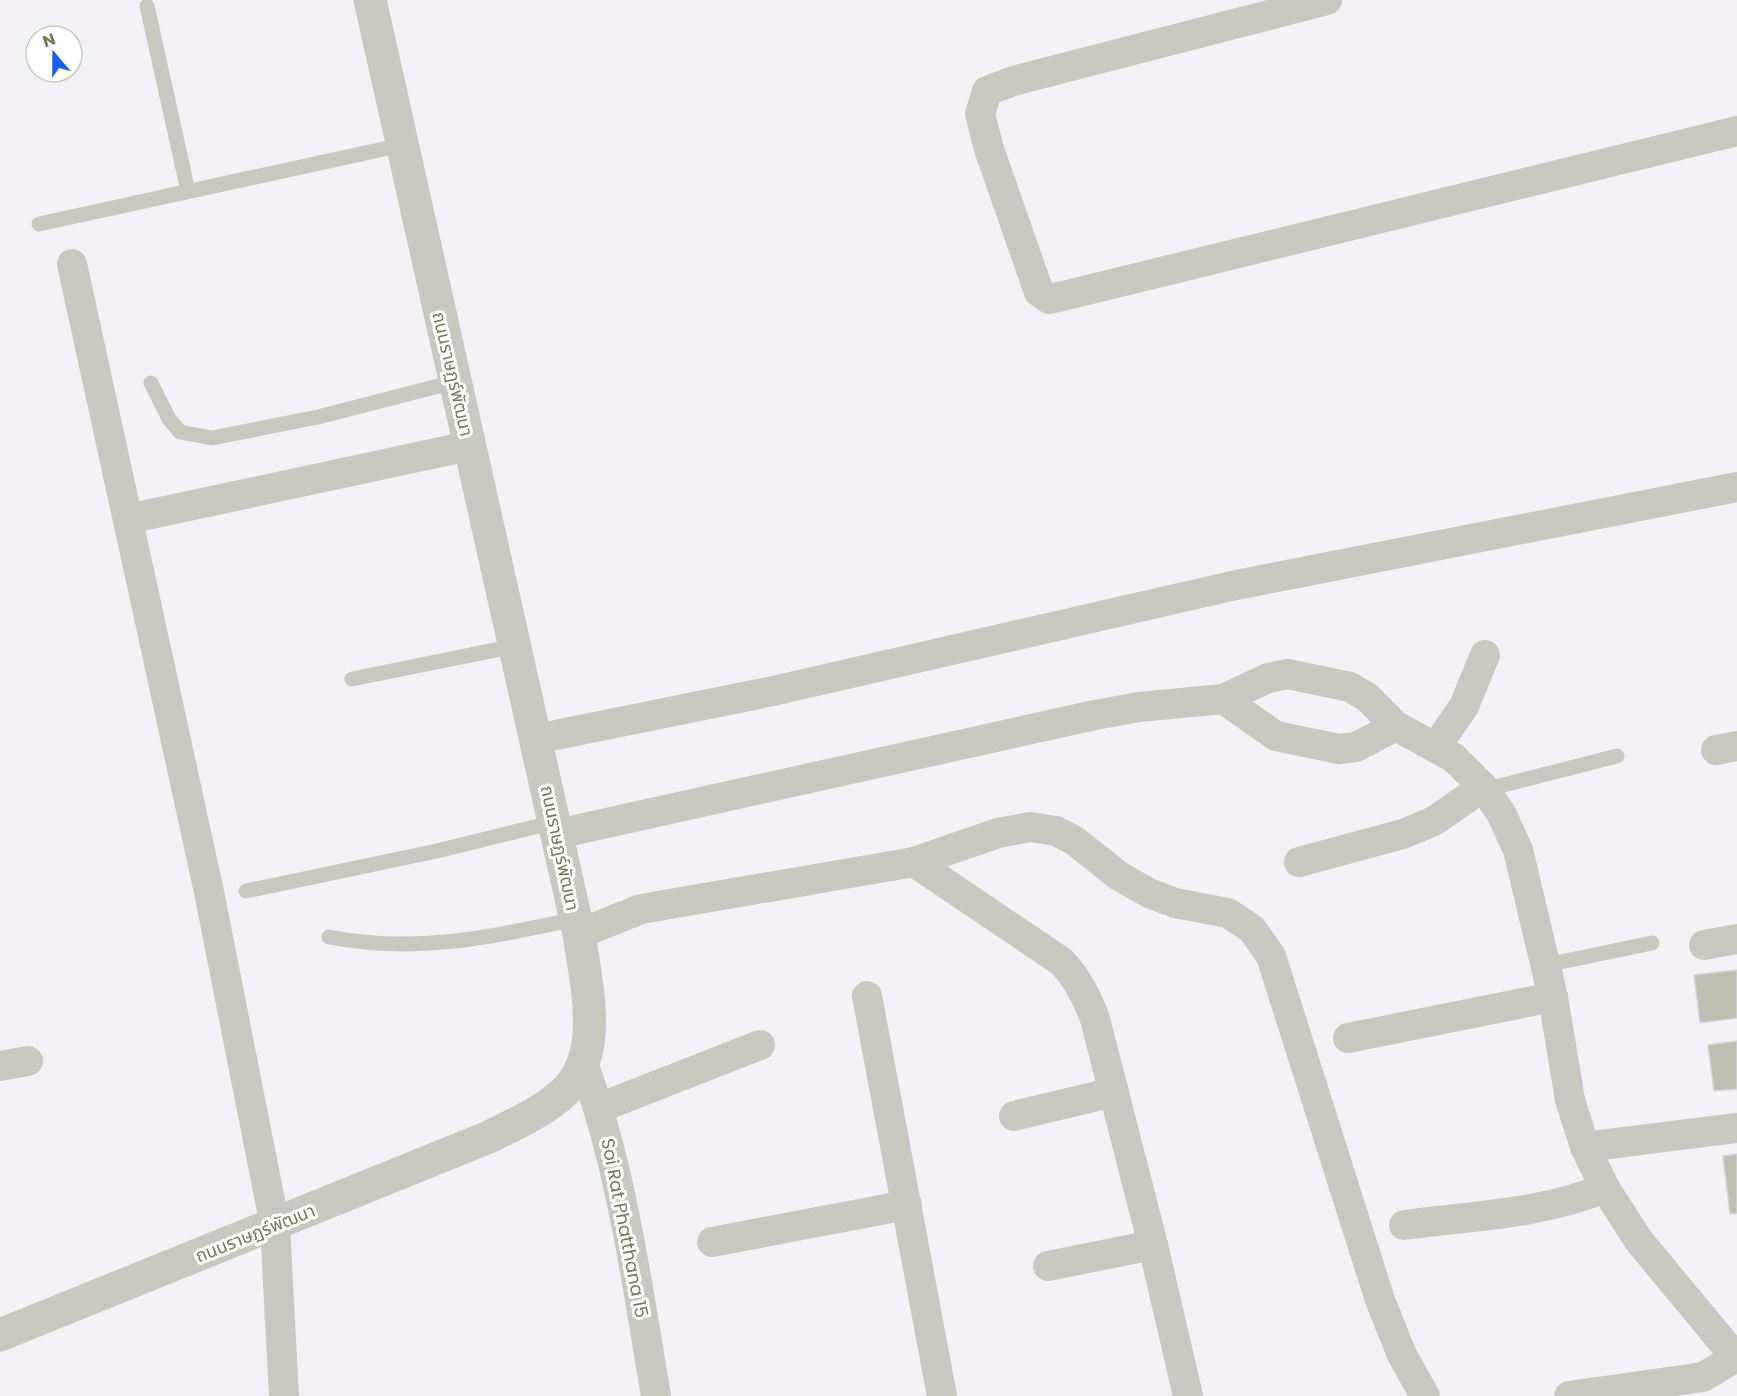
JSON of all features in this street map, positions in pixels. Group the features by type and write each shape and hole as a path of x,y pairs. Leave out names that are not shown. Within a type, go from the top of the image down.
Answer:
{"street":[{"name":"ถนนราษฏร์พัฒนา","path":"0,1335 275,1226 508,1128 561,1095 575,1080 583,1063 589,1039 589,1006 577,926 370,0"},
{"path":"1327,0 1012,81 987,91 980,114 1039,292 1049,299 1063,296 1319,236 1544,177 1737,131"},
{"path":"72,264 209,892 275,1226 284,1396"},
{"path":"128,519 469,446"},
{"path":"536,739 773,691 1236,585 1737,487"},
{"path":"1436,747 1464,706 1485,655"},
{"path":"556,828 1139,707 1223,699 1268,678 1288,674 1350,687 1367,697 1396,726 1454,758 1483,788 1501,813 1518,850 1553,997 1570,1100 1586,1147 1605,1188 1639,1241 1732,1348 1703,1377 1569,1396"},
{"path":"1223,699 1276,736 1339,749 1356,747 1396,726"},
{"path":"1299,862 1403,834 1434,821 1483,788"},
{"path":"577,926 641,909 914,862 998,833 1030,827 1056,831 1075,841 1119,876 1149,893 1175,903 1228,913 1252,929 1271,956 1380,1300 1402,1355 1425,1396"},
{"path":"914,862 1053,956 1074,975 1095,1019 1153,1245 1188,1396"},
{"path":"1704,945 1737,939"},
{"path":"867,996 942,1396"},
{"path":"1348,1038 1553,997"},
{"path":"599,1108 760,1045"},
{"name":"Soi Rat Phatthana 15","path":"583,1063 599,1108 631,1250 656,1396"},
{"path":"1014,1116 1114,1092"},
{"path":"1586,1147 1737,1128"},
{"path":"1404,1225 1547,1207 1576,1200 1605,1188"},
{"path":"712,1242 907,1204"},
{"path":"1048,1266 1153,1245"}],"lane":[{"path":"147,6 188,191"},
{"path":"39,224 402,145"},
{"path":"151,383 170,419 180,432 212,438 318,417 454,382"},
{"path":"352,679 515,646"},
{"path":"1483,788 1617,756"},
{"path":"246,891 556,828"},
{"path":"329,937 362,944 404,945 464,942 577,926"},
{"path":"1546,965 1652,943"}],"building":[{"path":"1737,970 1737,1018 1700,1023 1694,975"},
{"path":"1737,1041 1737,1089 1714,1091 1708,1045"},
{"path":"1737,1154 1737,1213 1730,1214 1723,1156"}]}
